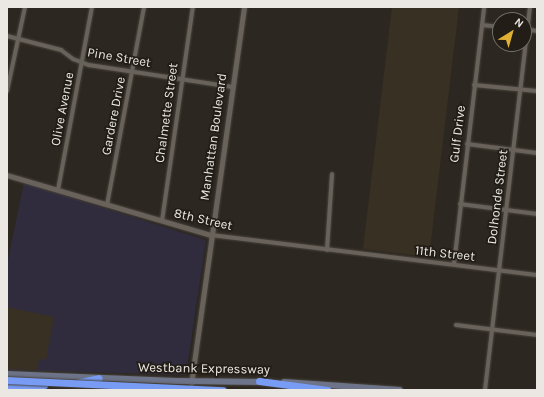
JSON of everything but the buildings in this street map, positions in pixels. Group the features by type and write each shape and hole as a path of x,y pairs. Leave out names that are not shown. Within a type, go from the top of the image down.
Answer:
{"highway":[{"path":"7,385 67,385 99,378"},
{"path":"7,380 223,390"},
{"path":"259,382 327,390"}],"main road":[{"name":"Westbank Expressway","path":"7,374 161,381 259,382 400,390"},
{"path":"161,381 169,390"}],"street":[{"path":"7,91 25,7"},
{"name":"Olive Avenue","path":"58,190 92,7"},
{"name":"Gardere Drive","path":"107,205 144,7"},
{"name":"Chalmette Street","path":"162,221 193,7"},
{"name":"Manhattan Boulevard","path":"190,390 244,7"},
{"name":"Gulf Drive","path":"454,264 484,7"},
{"path":"482,25 492,26"},
{"name":"Pine Street","path":"7,36 61,50 82,62 232,87"},
{"name":"Dolhonde Street","path":"485,390 524,52"},
{"path":"474,86 537,91"},
{"path":"467,144 537,153"},
{"path":"327,250 332,174"},
{"name":"8th Street","path":"7,175 211,235 399,259"},
{"path":"460,204 537,214"},
{"name":"11th Street","path":"399,259 454,264 537,275"},
{"path":"456,325 537,335"}],"shaded area":[{"path":"392,7 459,7 429,257 363,249"},
{"path":"24,183 206,240 186,375 7,370 7,264"},
{"path":"7,307 54,317 46,360 39,359 37,370 7,369"}]}
